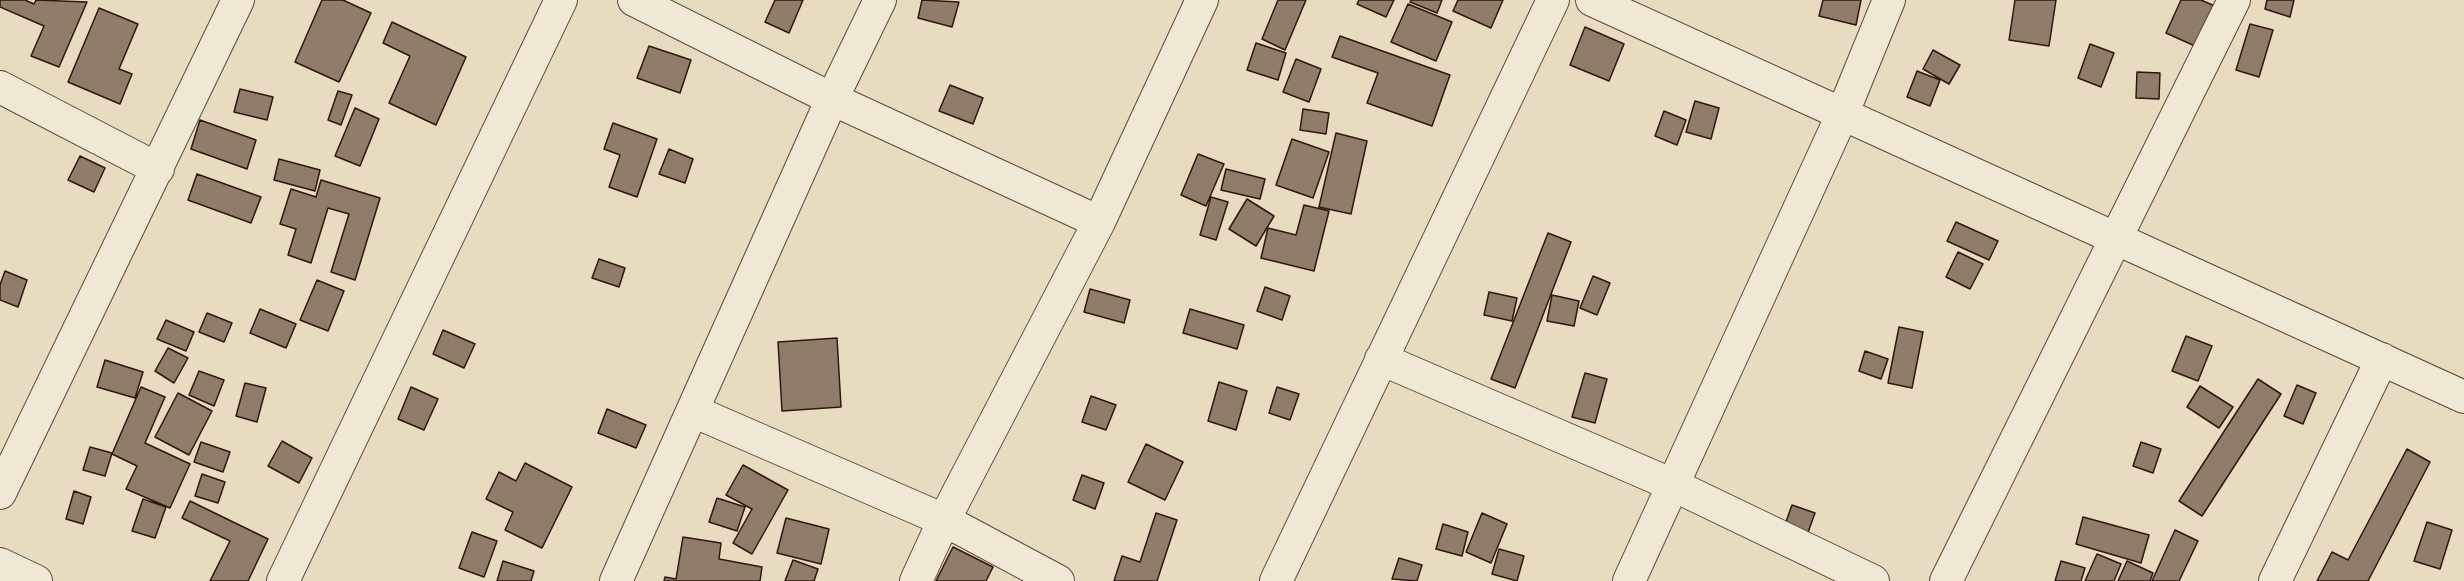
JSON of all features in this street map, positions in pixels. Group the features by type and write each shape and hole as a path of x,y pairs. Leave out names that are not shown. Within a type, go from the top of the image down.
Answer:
{"street":[{"path":"0,493 238,0"},
{"path":"283,581 561,0"},
{"path":"634,0 832,99 1099,222"},
{"path":"616,581 832,99 880,0"},
{"path":"916,581 944,520 1099,222 1202,0"},
{"path":"1276,581 1553,0"},
{"path":"1592,0 2464,397"},
{"path":"1629,581 1842,115 1889,0"},
{"path":"1946,581 2234,0"},
{"path":"0,87 158,169"},
{"path":"1381,359 1673,485 1874,581"},
{"path":"2276,581 2382,359"},
{"path":"693,411 944,520 1058,581"},
{"path":"0,564 36,581"}],"building":[{"path":"0,0 25,0 34,4 36,0 87,2 59,67 31,56 44,26 0,7"},
{"path":"322,0 343,0 371,13 339,82 295,62"},
{"path":"775,0 803,0 789,33 765,22"},
{"path":"922,0 959,2 952,27 918,18"},
{"path":"1278,0 1306,0 1285,50 1262,39"},
{"path":"1359,0 1394,0 1386,17 1357,4"},
{"path":"1411,0 1442,0 1437,13 1410,2"},
{"path":"1458,0 1503,0 1491,28 1453,11"},
{"path":"1823,0 1861,0 1856,25 1819,16"},
{"path":"2015,0 2056,0 2049,46 2009,40"},
{"path":"2181,0 2201,0 2224,10 2206,51 2166,33"},
{"path":"2267,0 2294,0 2290,17 2265,9"},
{"path":"1408,4 1452,22 1436,61 1391,42"},
{"path":"99,8 138,24 119,69 132,74 120,104 68,82"},
{"path":"392,22 466,57 436,125 389,103 410,56 383,43"},
{"path":"2250,24 2273,30 2259,77 2236,70"},
{"path":"1585,27 1624,44 1609,81 1570,65"},
{"path":"1340,36 1450,75 1432,126 1367,103 1378,73 1332,57"},
{"path":"1256,43 1286,53 1278,80 1247,70"},
{"path":"2090,44 2114,53 2101,87 2078,78"},
{"path":"649,46 691,60 680,93 637,78"},
{"path":"1933,50 1960,65 1949,84 1923,69"},
{"path":"1296,59 1321,69 1309,102 1283,92"},
{"path":"1917,71 1940,80 1930,106 1907,97"},
{"path":"2137,72 2160,73 2159,99 2136,98"},
{"path":"950,85 983,98 973,124 939,111"},
{"path":"240,89 273,97 267,120 234,112"},
{"path":"338,91 352,95 341,125 328,120"},
{"path":"1695,101 1719,108 1711,139 1686,132"},
{"path":"355,108 379,119 360,166 335,156"},
{"path":"1303,109 1329,113 1326,134 1300,130"},
{"path":"1664,111 1686,120 1677,145 1655,136"},
{"path":"200,120 256,140 247,169 191,149"},
{"path":"613,123 657,139 637,197 609,187 620,155 604,149"},
{"path":"1336,133 1367,141 1351,214 1319,207"},
{"path":"1292,139 1329,152 1313,198 1276,185"},
{"path":"669,149 693,159 685,183 659,174"},
{"path":"1198,154 1224,164 1206,206 1181,195"},
{"path":"80,156 105,168 94,192 68,180"},
{"path":"279,159 320,170 315,191 274,180"},
{"path":"1226,169 1265,179 1260,199 1221,190"},
{"path":"197,174 261,197 251,223 188,200"},
{"path":"321,180 380,198 355,280 331,272 349,214 328,208 311,263 288,255 296,229 280,224 291,189 316,197"},
{"path":"1211,197 1228,202 1216,240 1200,235"},
{"path":"1247,199 1274,216 1256,246 1229,229"},
{"path":"1304,205 1329,211 1314,271 1261,258 1268,228 1296,235"},
{"path":"1956,222 1998,241 1989,260 1947,241"},
{"path":"1548,233 1571,242 1515,388 1491,379"},
{"path":"1958,252 1983,264 1970,289 1946,277"},
{"path":"599,259 625,268 619,287 592,278"},
{"path":"5,271 27,280 18,307 0,300 0,285"},
{"path":"1593,276 1610,283 1597,315 1580,308"},
{"path":"317,280 344,291 328,331 300,320"},
{"path":"1265,287 1290,296 1282,320 1257,311"},
{"path":"1090,289 1130,300 1124,323 1084,312"},
{"path":"1489,292 1517,298 1512,321 1484,315"},
{"path":"1552,295 1579,301 1574,326 1547,321"},
{"path":"260,309 296,324 286,348 250,333"},
{"path":"1190,309 1244,325 1237,349 1183,333"},
{"path":"207,313 232,323 224,342 199,332"},
{"path":"166,320 194,332 186,351 157,339"},
{"path":"1899,327 1923,332 1912,388 1888,383"},
{"path":"443,330 475,344 464,368 433,354"},
{"path":"2186,336 2212,346 2198,381 2172,371"},
{"path":"837,338 841,407 782,411 778,342"},
{"path":"168,348 188,358 174,383 155,371"},
{"path":"1865,351 1888,359 1881,379 1859,371"},
{"path":"105,360 143,372 135,398 97,387"},
{"path":"199,371 224,380 214,406 189,395"},
{"path":"1585,373 1607,379 1595,423 1572,417"},
{"path":"2258,379 2281,394 2202,516 2179,501"},
{"path":"1219,382 1247,391 1236,430 1208,421"},
{"path":"245,383 266,388 257,422 236,416"},
{"path":"2297,385 2316,393 2303,424 2284,416"},
{"path":"2200,386 2233,407 2219,428 2187,407"},
{"path":"141,387 165,397 145,443 190,464 170,508 126,489 137,466 112,454"},
{"path":"411,387 438,399 424,430 398,419"},
{"path":"1277,387 1299,394 1290,420 1269,413"},
{"path":"178,393 212,411 189,455 155,437"},
{"path":"1091,396 1116,405 1106,430 1082,422"},
{"path":"607,409 646,425 636,448 598,433"},
{"path":"282,441 312,458 299,483 268,466"},
{"path":"201,442 230,452 223,472 194,462"},
{"path":"2141,442 2161,449 2153,473 2133,466"},
{"path":"1146,444 1183,462 1165,500 1128,482"},
{"path":"90,447 112,453 105,476 83,470"},
{"path":"2407,449 2430,462 2368,581 2317,581 2332,552 2348,560"},
{"path":"525,463 572,487 542,548 505,530 513,512 486,499 499,472 516,481"},
{"path":"743,465 788,490 752,554 733,543 752,509 726,495"},
{"path":"202,474 225,482 218,503 195,496"},
{"path":"1082,475 1104,483 1095,509 1073,500"},
{"path":"74,491 91,497 83,524 66,519"},
{"path":"717,498 745,507 737,531 709,522"},
{"path":"143,499 166,507 155,538 132,531"},
{"path":"190,501 268,539 248,581 210,581 230,541 182,518"},
{"path":"1792,505 1815,513 1806,538 1783,530"},
{"path":"1156,513 1177,520 1157,581 1114,581 1122,556 1140,562"},
{"path":"1482,513 1507,524 1491,563 1466,552"},
{"path":"2083,517 2149,535 2141,563 2076,544"},
{"path":"786,518 829,529 821,564 777,553"},
{"path":"2427,522 2452,530 2440,569 2414,561"},
{"path":"1443,524 1468,532 1462,556 1436,549"},
{"path":"2175,530 2198,541 2179,581 2152,581"},
{"path":"472,532 497,541 484,577 459,568"},
{"path":"683,537 721,543 719,559 762,567 760,581 664,581 665,577 676,579"},
{"path":"953,547 993,567 986,581 936,581"},
{"path":"1499,549 1524,556 1517,581 1492,574"},
{"path":"2097,554 2121,564 2114,581 2085,581"},
{"path":"1399,558 1422,565 1417,581 1392,579"},
{"path":"793,560 818,569 814,581 785,581"},
{"path":"503,561 534,571 531,581 497,581"},
{"path":"2061,561 2085,568 2081,581 2055,581"},
{"path":"2127,561 2153,573 2150,581 2118,581"}]}
